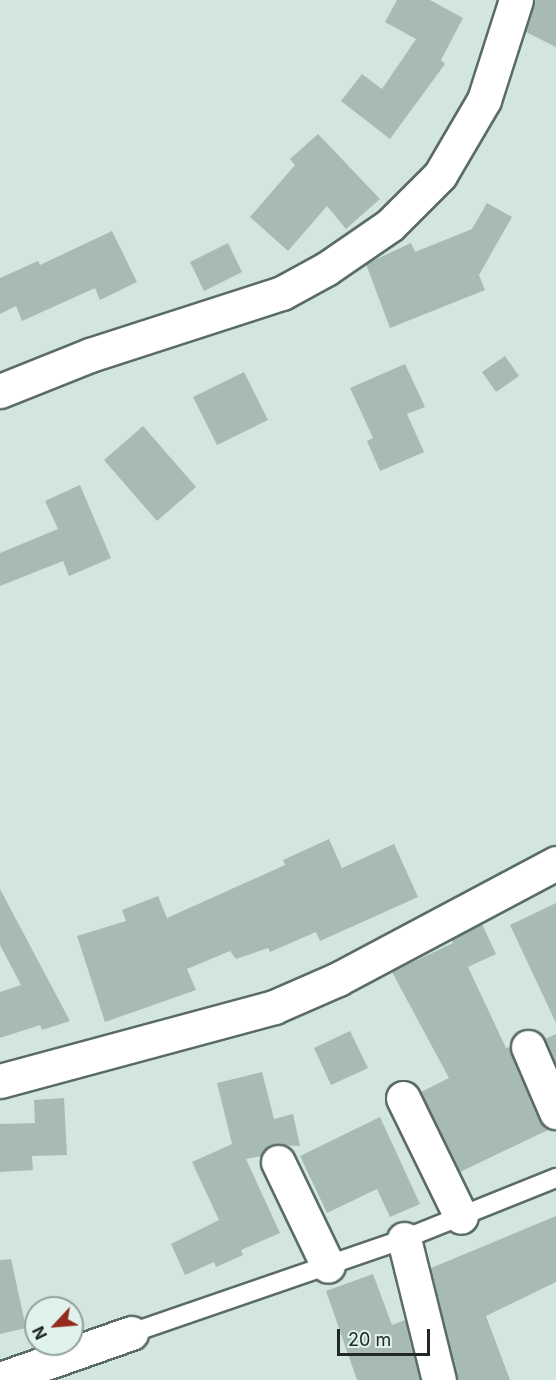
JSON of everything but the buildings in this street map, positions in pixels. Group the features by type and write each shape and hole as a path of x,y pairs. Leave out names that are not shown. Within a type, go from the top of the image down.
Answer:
{"street":[{"path":"0,391 90,355 282,293 326,269 390,225 440,175 484,100 516,0"},
{"path":"0,1081 274,1007 338,979 556,863"},
{"path":"528,1047 556,1112"},
{"path":"403,1098 461,1217"},
{"path":"278,1162 328,1266"},
{"path":"404,1239 439,1380"},
{"path":"0,1379 131,1333"}],"lane":[{"path":"131,1333 404,1239 556,1178"}]}
